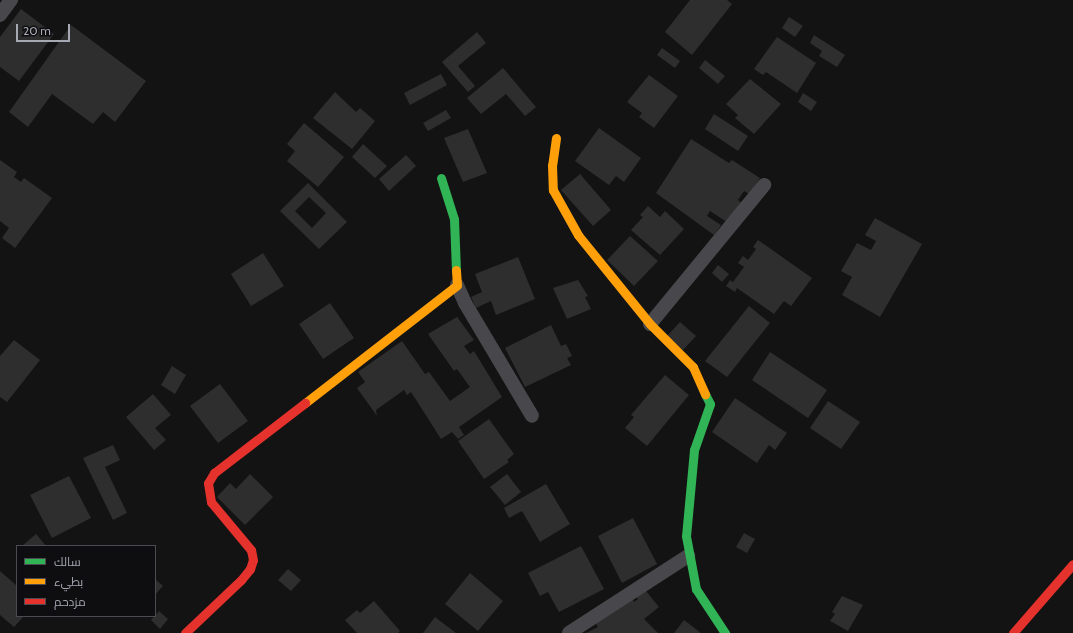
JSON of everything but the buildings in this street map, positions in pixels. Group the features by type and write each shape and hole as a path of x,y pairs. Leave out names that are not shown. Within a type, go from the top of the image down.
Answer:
{"street":[{"path":"0,15 11,0"},
{"path":"556,138 552,165 553,190 578,235 650,324 693,367 710,404 694,450 686,536 688,556 696,589 725,633"},
{"path":"441,178 454,219 457,285 465,303 532,416"},
{"path":"650,324 764,185"},
{"path":"185,633 241,580 250,569 253,560 251,550 211,502 208,483 214,474 457,285"},
{"path":"569,633 688,556"},
{"path":"1013,633 1073,564"}],"traffic: fast":[{"path":"441,178 454,219 456,270"},
{"path":"705,394 710,404 694,450 686,536 696,589 725,633"}],"traffic: slow":[{"path":"556,138 552,165 553,190 578,235 650,324 693,367 705,394"},
{"path":"305,403 457,285 456,270"}],"traffic: jam":[{"path":"185,633 241,580 250,569 253,560 251,550 211,502 208,483 214,473 305,403"},
{"path":"1013,633 1073,564"}]}
